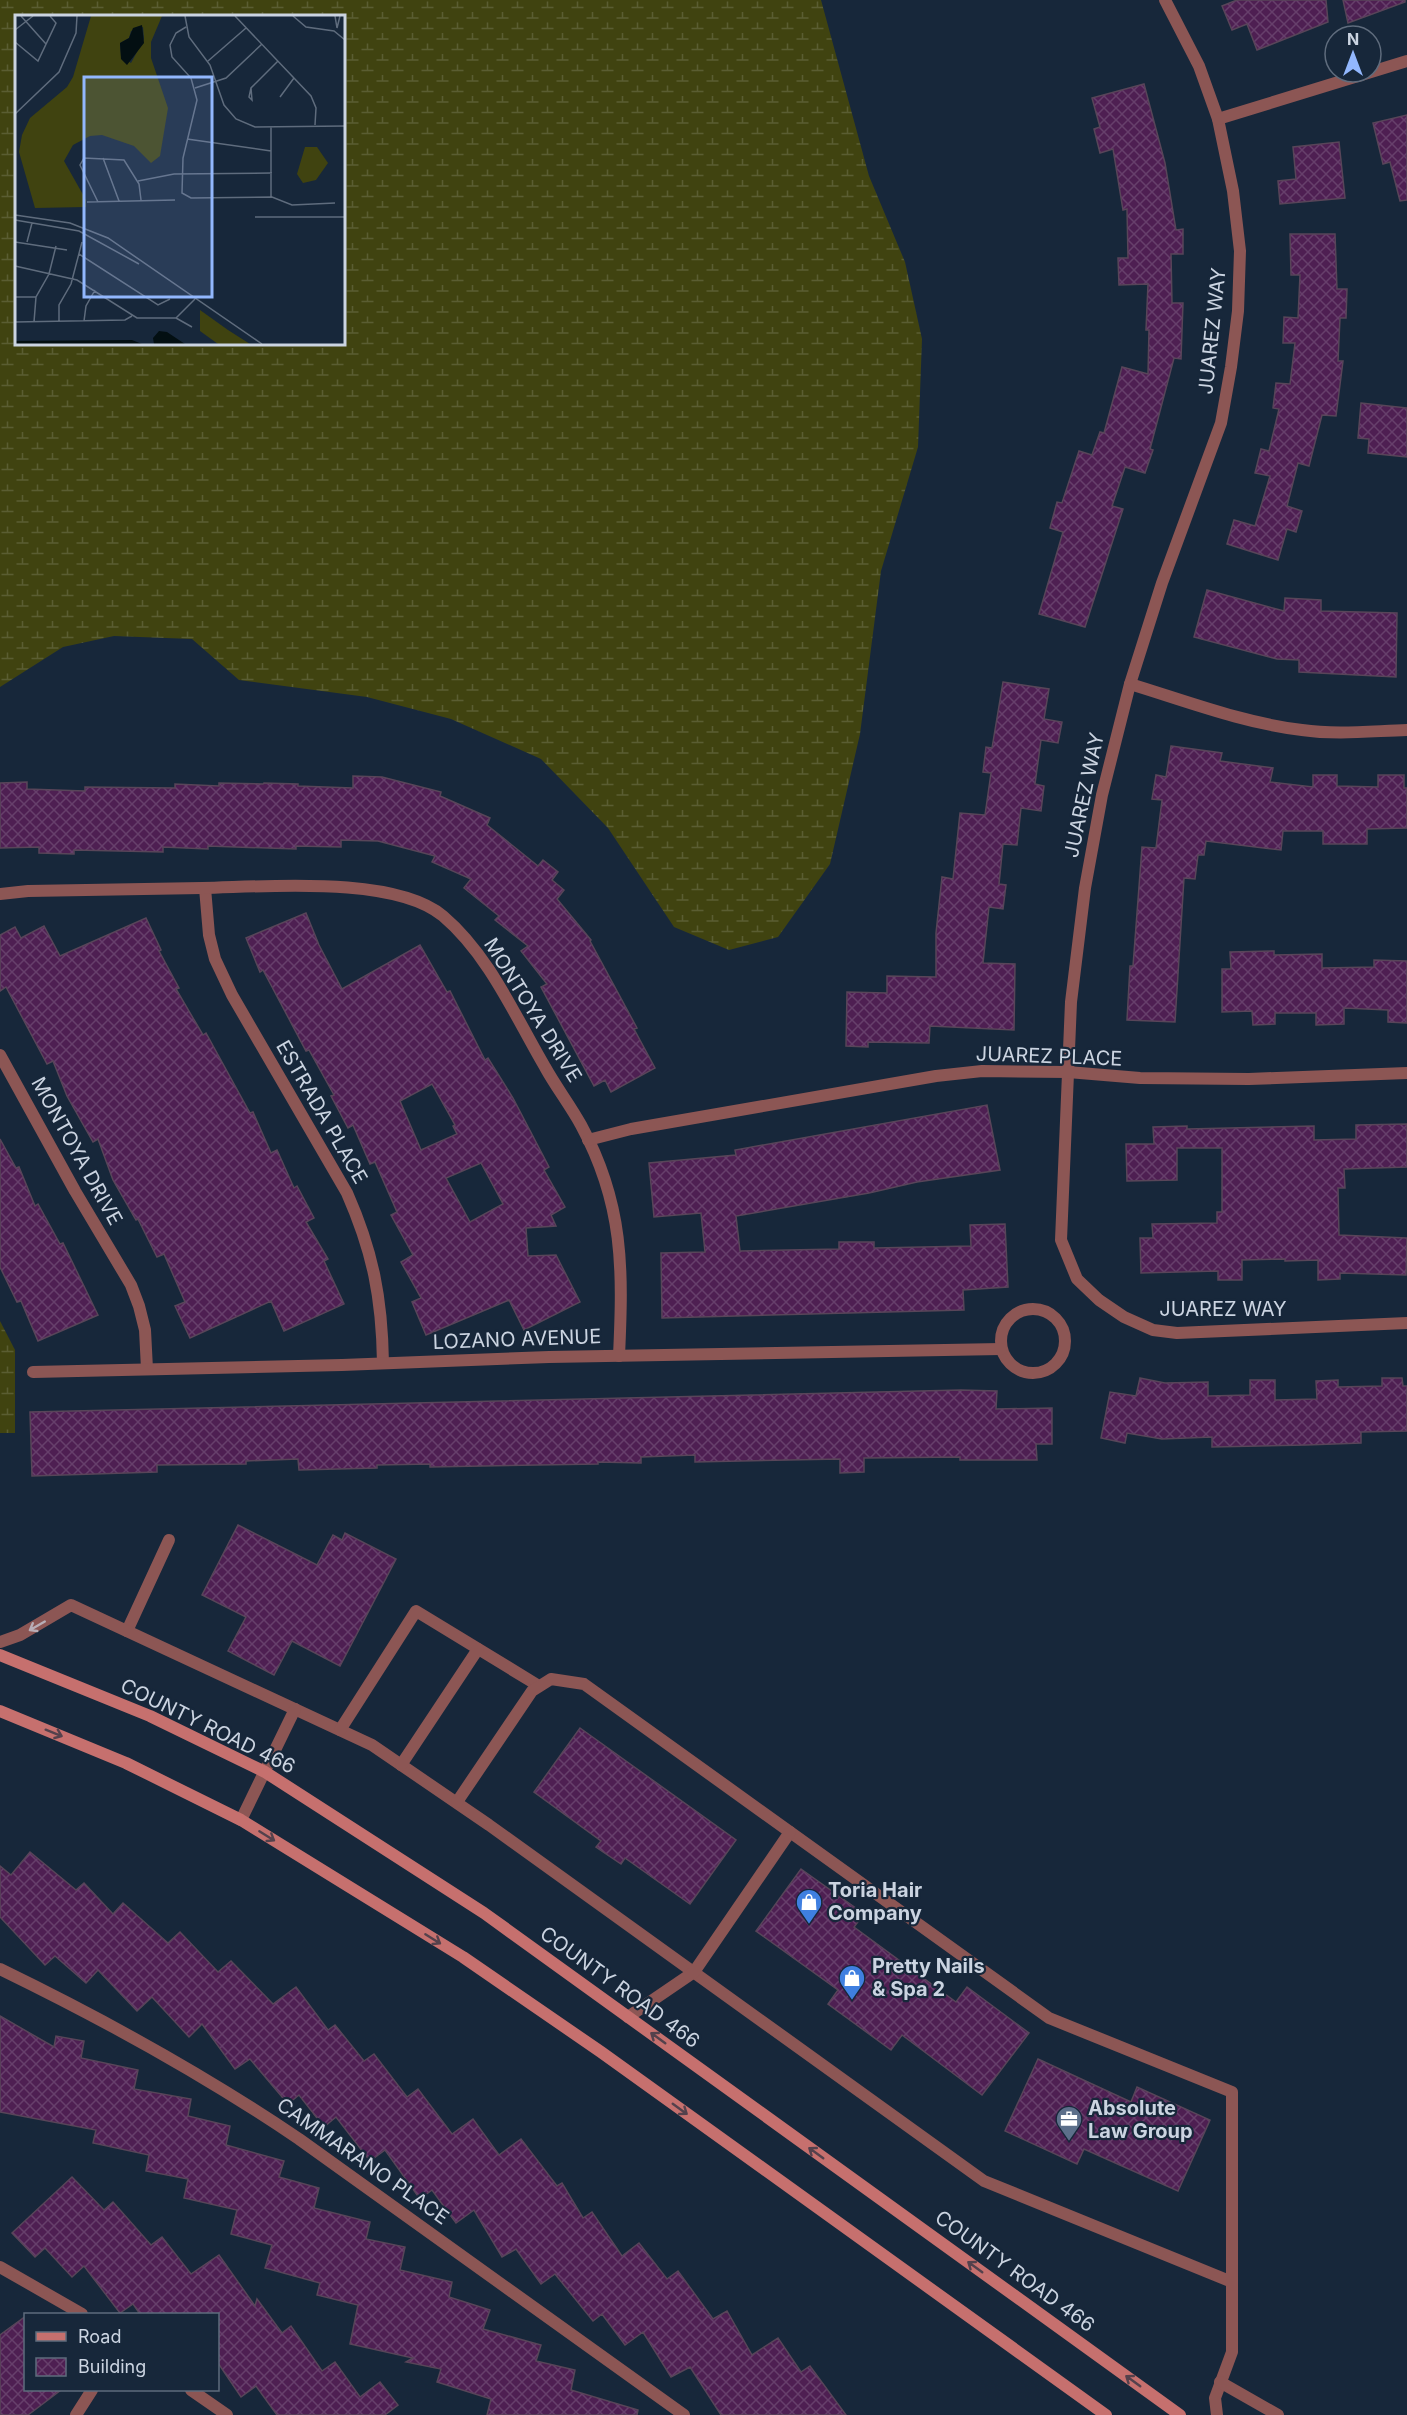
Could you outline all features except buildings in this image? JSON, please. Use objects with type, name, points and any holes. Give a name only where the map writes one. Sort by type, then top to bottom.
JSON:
[{"type":"main road","name":"COUNTY ROAD 466","points":[[0,1655],[150,1716],[265,1772],[484,1913],[1180,2415]]},
{"type":"main road","points":[[0,1711],[126,1763],[241,1820],[463,1957],[601,2052],[1106,2415]]},
{"type":"street","name":"JUAREZ WAY","points":[[1165,0],[1199,66],[1218,118],[1233,191],[1240,251],[1238,311],[1221,423],[1162,583],[1130,684],[1102,795],[1085,888],[1071,1002],[1061,1240],[1077,1279],[1099,1300],[1124,1317],[1153,1330],[1177,1332],[1407,1323]]},
{"type":"street","points":[[1218,118],[1407,61]]},
{"type":"street","points":[[1130,684],[1266,724],[1303,730],[1347,732],[1407,730]]},
{"type":"street","name":"MONTOYA DRIVE","points":[[0,894],[322,885],[390,893],[417,902],[442,915],[469,943],[489,971],[588,1140],[603,1171],[620,1240],[619,1356]]},
{"type":"street","name":"ESTRADA PLACE","points":[[205,888],[209,935],[215,959],[232,995],[347,1193],[361,1225],[378,1288],[383,1322],[383,1363]]},
{"type":"street","name":"MONTOYA DRIVE","points":[[0,1055],[75,1191],[131,1285],[145,1330],[147,1370]]},
{"type":"street","name":"JUAREZ PLACE","points":[[588,1140],[631,1129],[936,1076],[982,1071],[1068,1072],[1140,1078],[1216,1079],[1407,1073]]},
{"type":"street","points":[[1030,1308],[1041,1309],[1052,1314],[1060,1322],[1065,1332],[1064,1352],[1051,1368],[1041,1372],[1021,1371],[1011,1366],[1001,1349],[1000,1338],[1003,1327],[1019,1311],[1030,1308]]},
{"type":"street","name":"LOZANO AVENUE","points":[[33,1372],[619,1356],[1001,1349]]},
{"type":"street","points":[[127,1631],[169,1540]]},
{"type":"street","points":[[0,1642],[20,1635],[72,1605],[372,1744],[457,1802],[984,2181],[1232,2282]]},
{"type":"street","points":[[340,1730],[416,1611],[539,1686]]},
{"type":"street","points":[[401,1765],[478,1649]]},
{"type":"street","points":[[457,1802],[532,1691],[551,1679],[584,1684],[1049,2018],[1232,2092],[1232,2352],[1215,2398],[1217,2415]]},
{"type":"street","points":[[241,1820],[295,1709]]},
{"type":"street","points":[[628,2017],[694,1972],[790,1832]]},
{"type":"street","name":"CAMMARANO PLACE","points":[[0,1969],[75,2005],[159,2050],[251,2107],[353,2177],[684,2415]]},
{"type":"street","points":[[0,2267],[80,2313]]},
{"type":"street","points":[[1220,2382],[1278,2415]]},
{"type":"street","points":[[76,2415],[91,2391]]},
{"type":"street","points":[[193,2391],[227,2415]]},
{"type":"green space","points":[[0,0],[821,0],[869,176],[905,262],[922,339],[918,447],[881,571],[860,734],[830,864],[778,937],[729,950],[674,927],[608,828],[541,759],[451,719],[367,697],[239,680],[192,639],[114,636],[63,647],[0,687]]},
{"type":"green space","points":[[0,1321],[15,1350],[15,1433],[0,1433]]},
{"type":"place","name":"Toria Hair Company","points":[[809,1925]]},
{"type":"place","name":"Pretty Nails & Spa 2","points":[[852,2001]]},
{"type":"place","name":"Absolute Law Group","points":[[1069,2142]]}]
